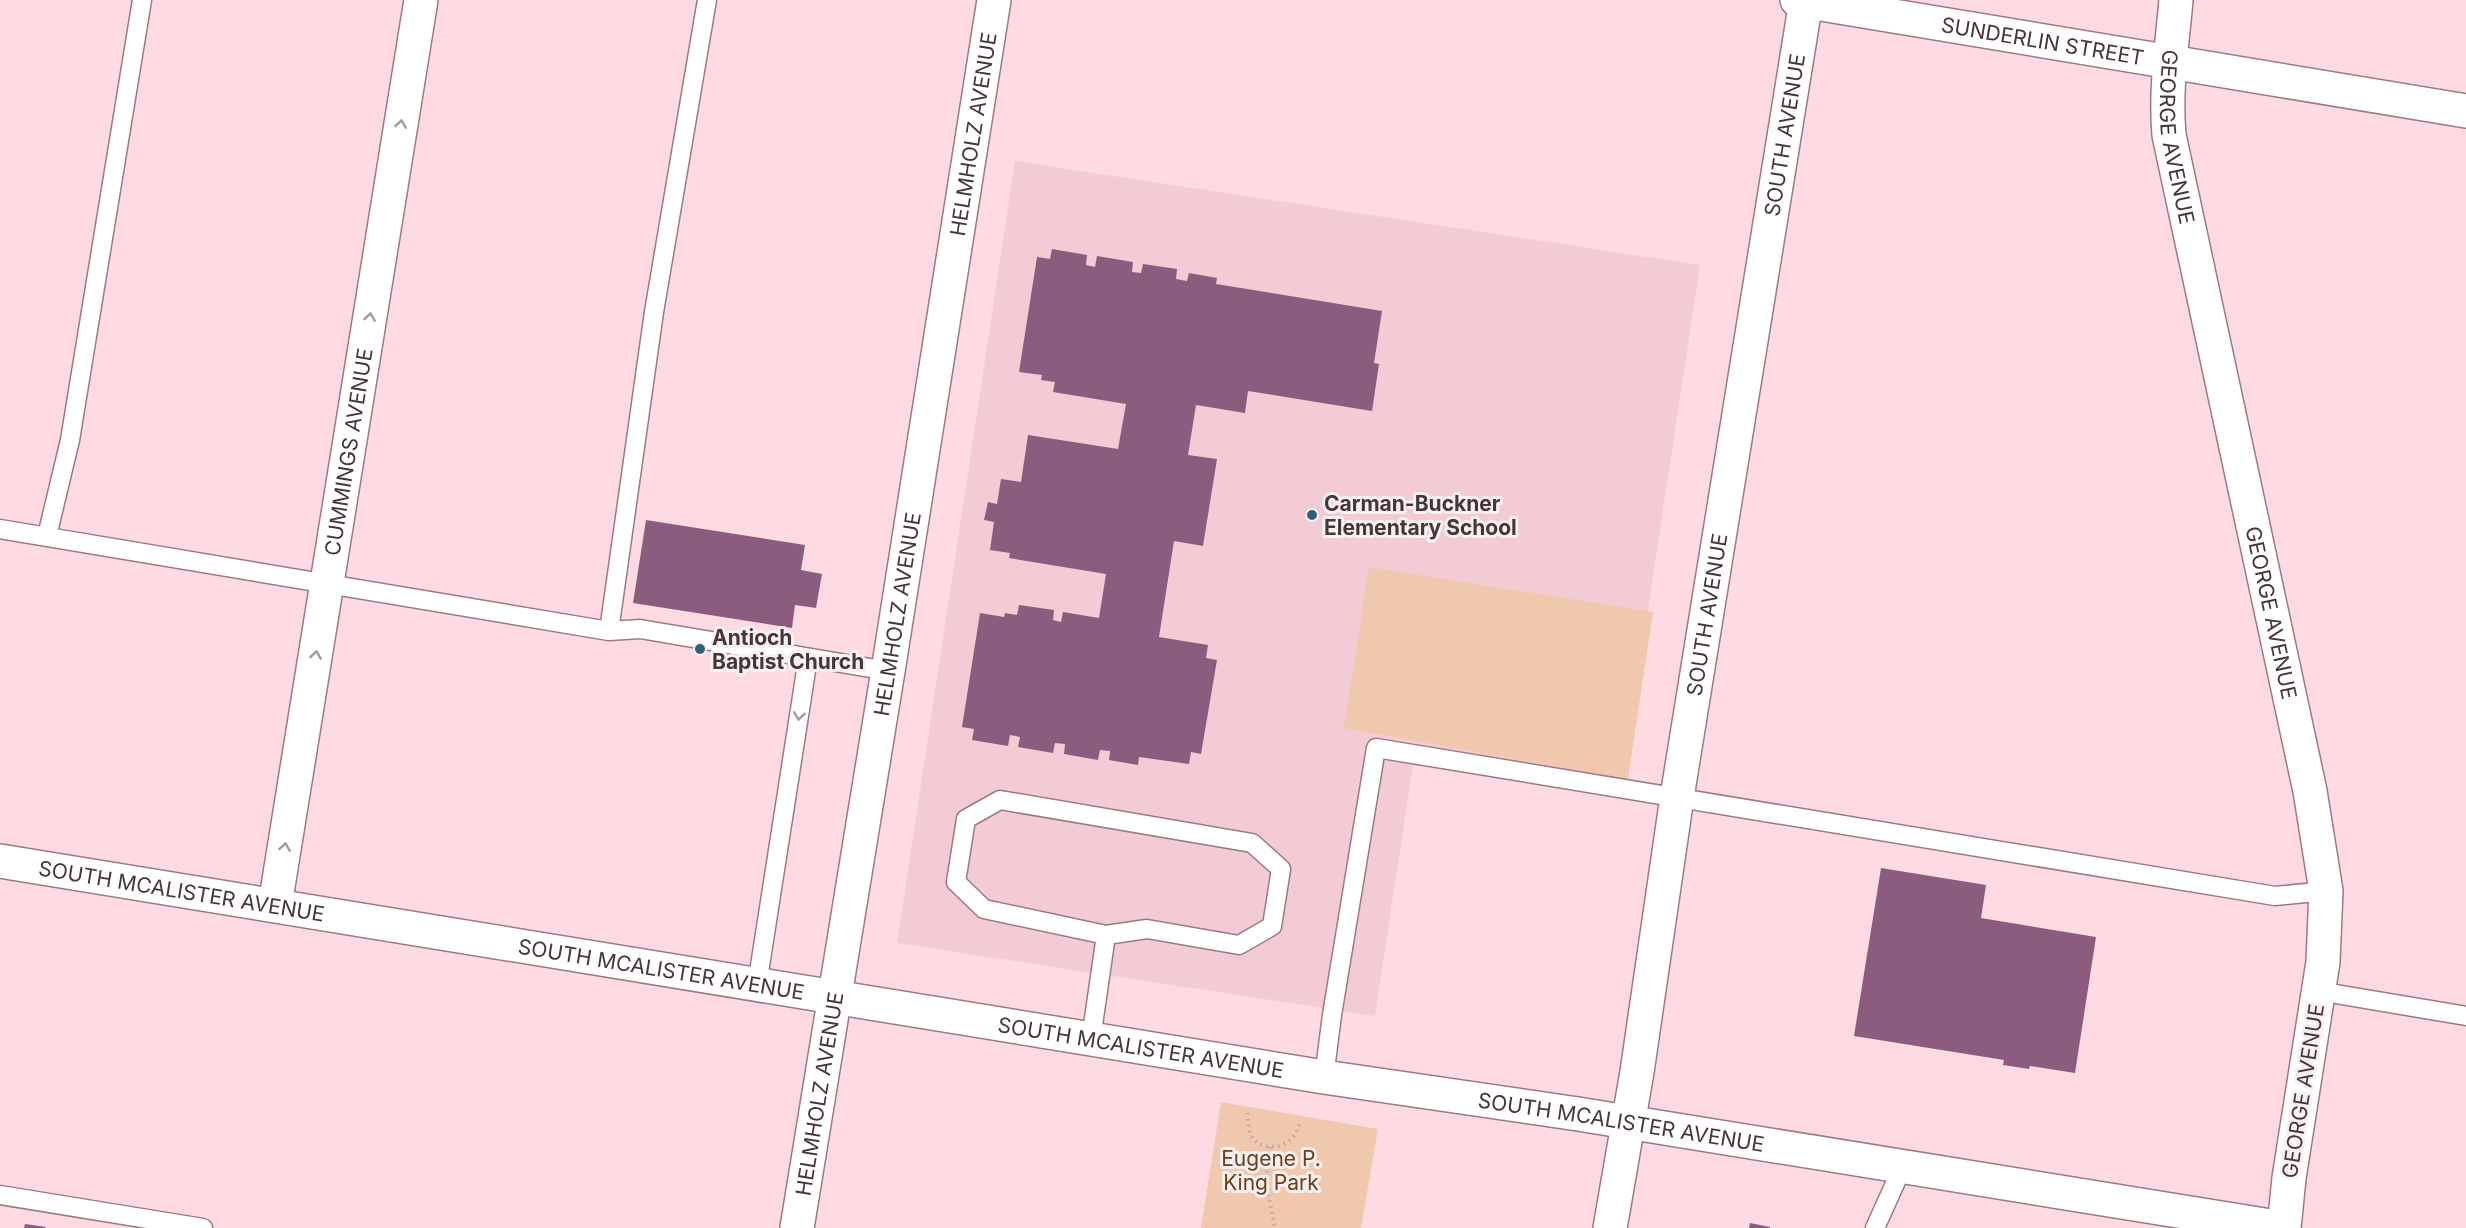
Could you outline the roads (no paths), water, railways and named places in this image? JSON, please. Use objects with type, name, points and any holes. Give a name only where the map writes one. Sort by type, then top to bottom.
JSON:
[{"type":"street","name":"CUMMINGS AVENUE","points":[[275,905],[421,0]]},
{"type":"street","name":"HELMHOLZ AVENUE","points":[[797,1228],[994,0]]},
{"type":"street","name":"GEORGE AVENUE","points":[[2176,0],[2169,62],[2167,112],[2169,135],[2310,791],[2326,891],[2323,962],[2283,1228]]},
{"type":"street","name":"SUNDERLIN STREET","points":[[1801,1],[2466,111]]},
{"type":"street","name":"SOUTH AVENUE","points":[[1611,1228],[1801,1]]},
{"type":"street","name":"SOUTH MCALISTER AVENUE","points":[[0,861],[1324,1077],[1628,1122],[2283,1228]]},
{"type":"lane","points":[[47,536],[70,440],[142,0]]},
{"type":"lane","points":[[609,631],[654,312],[707,0]]},
{"type":"lane","points":[[0,529],[609,631],[640,629],[888,671]]},
{"type":"lane","points":[[757,985],[808,658]]},
{"type":"lane","points":[[1324,1077],[1376,748],[2275,896],[2326,891]]},
{"type":"lane","points":[[1000,800],[1252,843],[1281,869],[1272,926],[1239,945],[1147,929],[1106,935],[984,909],[956,882],[966,819],[1000,800]]},
{"type":"lane","points":[[1091,1039],[1106,935]]},
{"type":"lane","points":[[2318,991],[2466,1016]]},
{"type":"lane","points":[[1875,1228],[1902,1168]]},
{"type":"lane","points":[[0,1195],[203,1228]]},
{"type":"place","name":"Carman-Buckner Elementary School","points":[[1312,515]]},
{"type":"place","name":"Antioch Baptist Church","points":[[700,649]]},
{"type":"park label","name":"Eugene P. King Park","points":[[1271,1170]]}]
